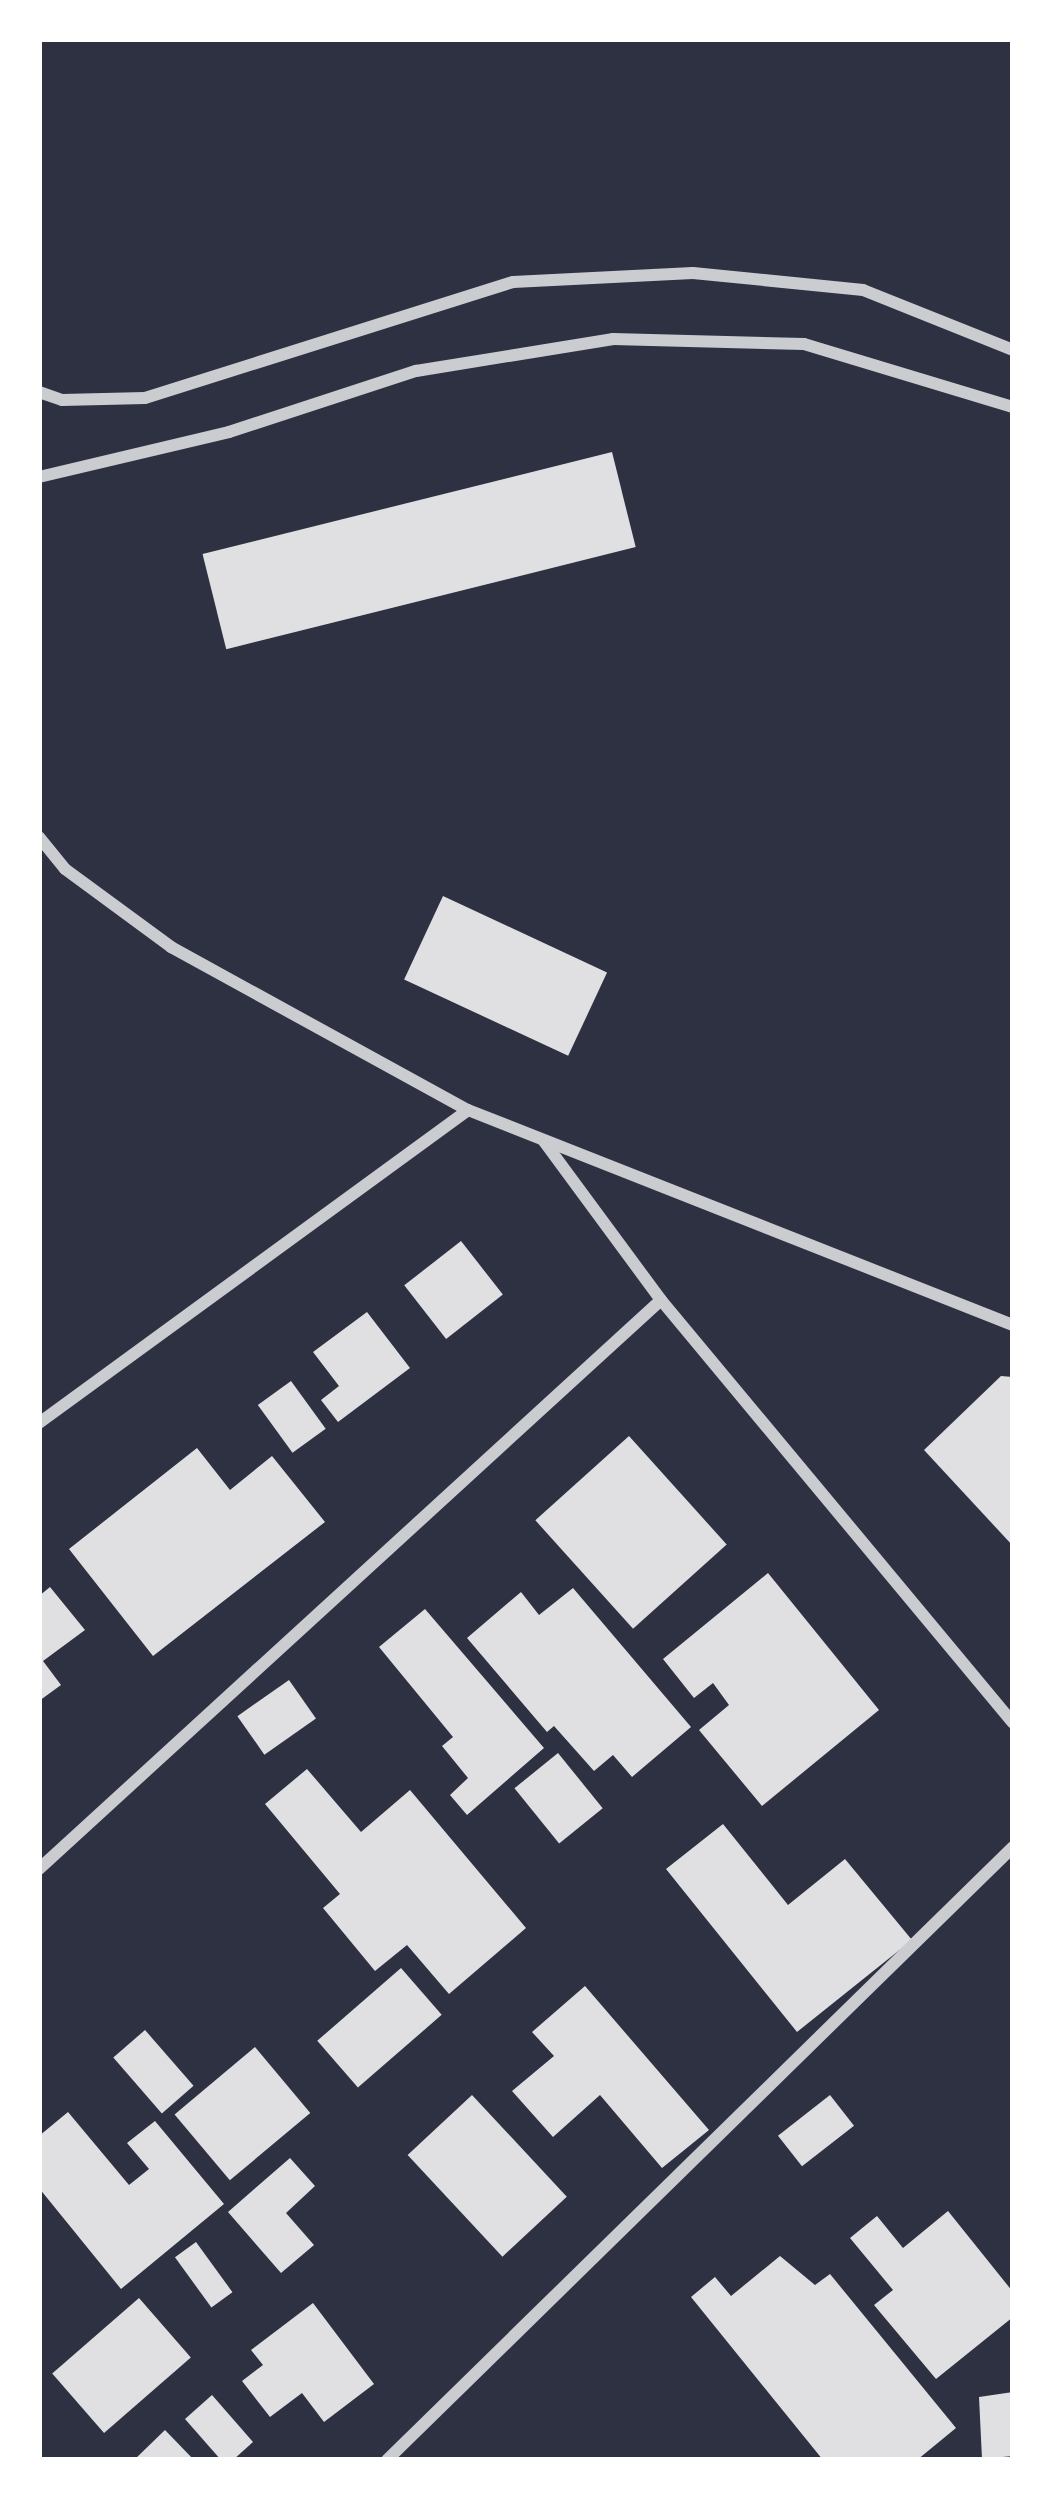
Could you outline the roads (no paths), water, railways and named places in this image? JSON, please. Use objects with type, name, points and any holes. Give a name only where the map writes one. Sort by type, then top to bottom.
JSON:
[{"type":"street","points":[[39,392],[62,400],[145,398],[512,283],[693,273],[863,290],[1013,350]]},
{"type":"street","points":[[39,478],[229,432],[416,371],[613,338],[804,344],[1013,407]]},
{"type":"street","points":[[39,837],[65,869],[171,947],[468,1109],[1013,1325]]},
{"type":"street","points":[[39,1423],[468,1109]]},
{"type":"street","points":[[540,1136],[661,1300],[1013,1723]]},
{"type":"street","points":[[39,1869],[661,1300]]},
{"type":"street","points":[[387,2460],[1013,1847]]}]
